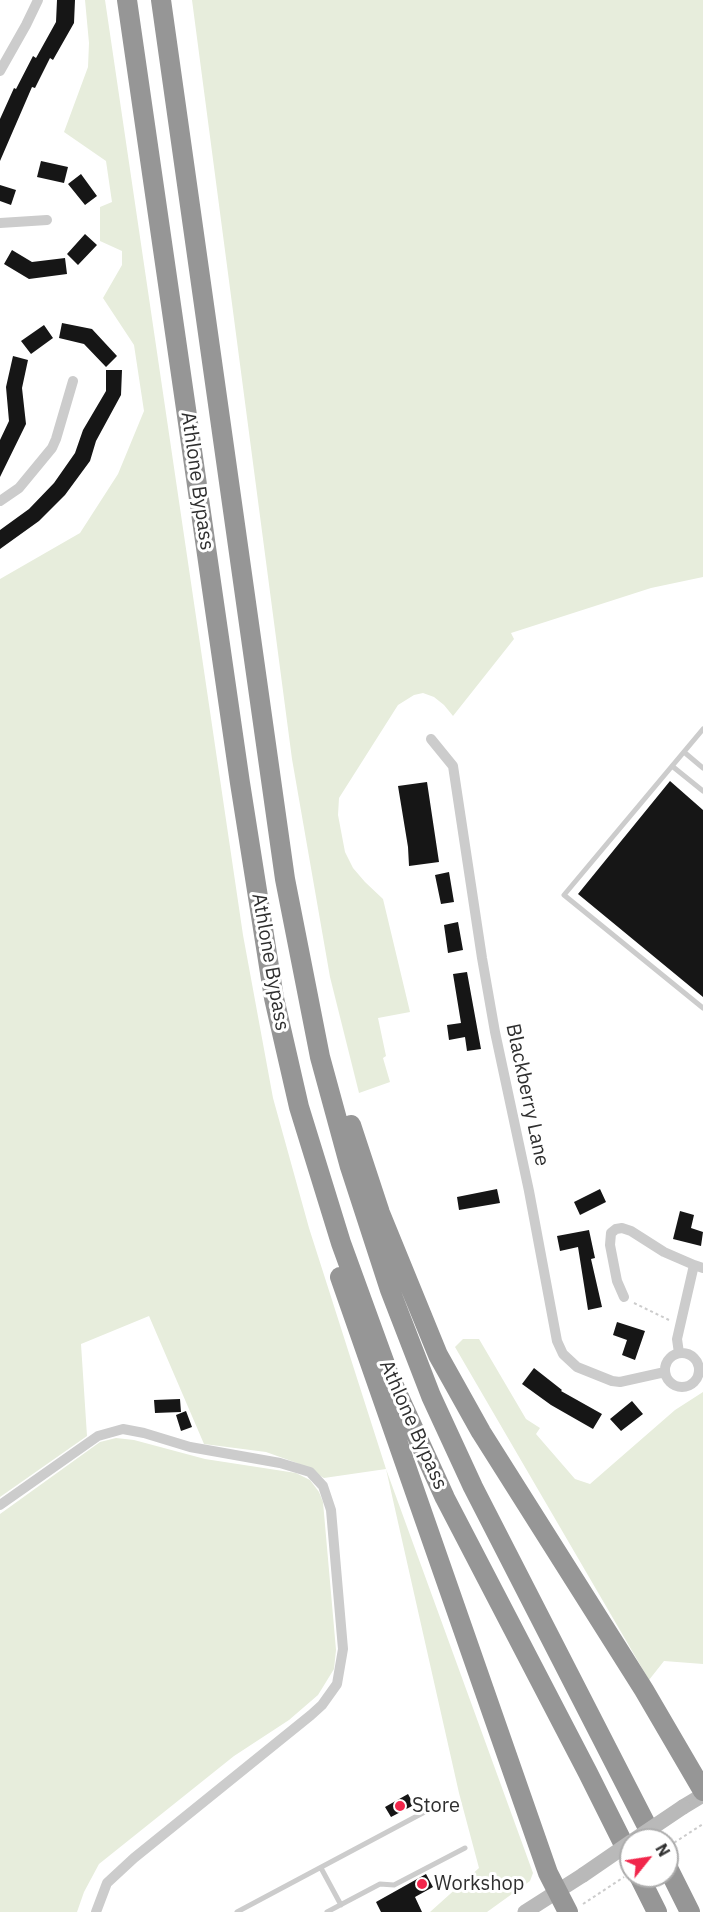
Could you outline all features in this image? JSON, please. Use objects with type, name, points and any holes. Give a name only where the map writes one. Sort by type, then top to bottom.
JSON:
[{"type":"highway","name":"Athlone Bypass","points":[[127,0],[242,794],[274,998],[299,1107],[341,1243],[389,1375],[445,1498],[619,1835]]},
{"type":"highway","name":"Athlone Bypass","points":[[161,0],[285,879],[320,1057],[350,1167],[390,1290],[431,1396],[473,1486],[648,1828]]},
{"type":"highway","points":[[285,879],[343,1102],[380,1213],[438,1355],[481,1432],[644,1690],[703,1793]]},
{"type":"highway","points":[[299,1107],[309,1173],[342,1284],[548,1873],[558,1890],[574,1909]]},
{"type":"highway","points":[[645,1888],[657,1912]]},
{"type":"highway","points":[[678,1888],[690,1912]]},
{"type":"main road","points":[[652,1828],[703,1793]]},
{"type":"main road","points":[[525,1912],[619,1851]]},
{"type":"street","points":[[0,71],[38,0]]},
{"type":"street","points":[[0,223],[47,220]]},
{"type":"street","points":[[0,501],[19,488],[52,448],[73,381]]},
{"type":"street","name":"Blackberry Lane","points":[[431,739],[453,766],[495,1032],[529,1191],[556,1341],[563,1354],[577,1367],[612,1381],[620,1382],[664,1372]]},
{"type":"street","points":[[624,1297],[617,1281],[610,1245],[611,1233],[616,1229],[631,1230],[664,1252],[698,1267],[677,1339],[679,1353]]},
{"type":"street","points":[[679,1353],[694,1358],[701,1368],[694,1383],[684,1388],[674,1386],[666,1378],[664,1372],[666,1362],[679,1353]]},
{"type":"street","points":[[0,1505],[98,1436],[123,1429],[190,1447],[280,1463],[310,1472],[323,1486],[329,1502],[343,1649],[337,1684],[322,1705],[311,1715],[107,1883],[96,1912]]},
{"type":"lane","points":[[703,729],[564,895],[703,1008]]},
{"type":"lane","points":[[684,752],[703,768]]},
{"type":"lane","points":[[672,766],[703,791]]},
{"type":"lane","points":[[237,1912],[434,1807]]},
{"type":"lane","points":[[327,1912],[380,1884],[394,1885],[465,1848]]},
{"type":"lane","points":[[321,1868],[341,1905]]},
{"type":"path","points":[[624,1297],[680,1326]]},
{"type":"path","points":[[679,1840],[703,1824]]},
{"type":"path","points":[[574,1909],[619,1880]]},
{"type":"green space","points":[[85,0],[105,0],[243,935],[273,1098],[309,1228],[386,1469],[324,1478],[297,1463],[266,1452],[204,1444],[149,1316],[81,1344],[87,1436],[0,1497],[0,579],[80,533],[118,474],[144,411],[134,345],[103,298],[122,265],[122,251],[100,241],[100,207],[112,202],[106,161],[64,132],[88,67],[89,43]]},
{"type":"green space","points":[[192,0],[703,0],[703,577],[651,588],[511,633],[514,639],[453,716],[434,697],[423,693],[414,695],[398,705],[339,798],[338,815],[345,852],[353,868],[383,899],[410,1012],[378,1018],[386,1056],[383,1058],[390,1082],[359,1093],[330,977],[292,759]]},
{"type":"green space","points":[[463,1339],[479,1339],[526,1419],[540,1428],[536,1434],[575,1479],[590,1484],[675,1410],[703,1392],[703,1664],[664,1661],[649,1680],[455,1347]]},
{"type":"green space","points":[[116,1438],[134,1440],[205,1459],[296,1473],[310,1480],[323,1502],[336,1650],[334,1669],[318,1695],[289,1720],[234,1756],[99,1864],[84,1892],[77,1912],[0,1912],[0,1514],[100,1442]]},
{"type":"green space","points":[[386,1469],[533,1873],[530,1881],[487,1912],[430,1912],[479,1868],[459,1793]]},
{"type":"building","points":[[57,0],[75,0],[74,23],[53,60],[50,58],[35,88],[32,87],[0,161],[0,119],[14,88],[16,89],[33,56],[36,58],[56,22]]},
{"type":"building","points":[[41,161],[68,167],[64,183],[37,177]]},
{"type":"building","points":[[81,174],[97,196],[85,205],[68,184]]},
{"type":"building","points":[[0,185],[16,190],[11,205],[0,201]]},
{"type":"building","points":[[85,234],[97,245],[78,265],[67,254]]},
{"type":"building","points":[[12,250],[32,262],[65,258],[67,274],[29,279],[4,264]]},
{"type":"building","points":[[62,323],[92,329],[117,356],[106,367],[84,344],[59,338]]},
{"type":"building","points":[[44,325],[53,338],[31,354],[21,341]]},
{"type":"building","points":[[13,356],[28,360],[22,388],[26,424],[0,477],[0,440],[9,421],[6,387]]},
{"type":"building","points":[[106,370],[122,370],[121,395],[96,441],[90,461],[65,495],[39,521],[0,549],[0,530],[29,509],[54,483],[75,453],[83,430],[106,391]]},
{"type":"building","points":[[670,781],[703,810],[703,997],[578,894]]},
{"type":"building","points":[[427,782],[439,862],[409,866],[398,786]]},
{"type":"building","points":[[449,872],[454,902],[441,904],[435,875]]},
{"type":"building","points":[[458,922],[463,950],[448,953],[444,925]]},
{"type":"building","points":[[467,972],[481,1049],[467,1051],[465,1037],[449,1040],[447,1025],[461,1023],[453,974]]},
{"type":"building","points":[[497,1189],[500,1203],[459,1210],[457,1197]]},
{"type":"building","points":[[600,1189],[606,1202],[580,1215],[574,1202]]},
{"type":"building","points":[[680,1211],[694,1215],[691,1228],[703,1232],[701,1246],[673,1239]]},
{"type":"building","points":[[589,1230],[595,1258],[591,1259],[602,1307],[588,1310],[578,1247],[560,1251],[557,1236]]},
{"type":"building","points":[[617,1322],[645,1331],[635,1360],[622,1355],[627,1340],[613,1335]]},
{"type":"building","points":[[534,1368],[561,1391],[602,1414],[593,1429],[551,1405],[522,1384]]},
{"type":"building","points":[[180,1399],[181,1412],[155,1413],[154,1400]]},
{"type":"building","points":[[632,1401],[643,1414],[621,1431],[610,1419]]},
{"type":"building","points":[[186,1411],[192,1427],[181,1431],[176,1415]]},
{"type":"building","name":"Store","points":[[408,1794],[414,1805],[391,1817],[385,1807]]},
{"type":"building","points":[[426,1874],[433,1887],[415,1897],[422,1912],[381,1912],[376,1902]]},
{"type":"place","name":"Store","points":[[400,1806]]},
{"type":"place","name":"Workshop","points":[[422,1884]]}]
